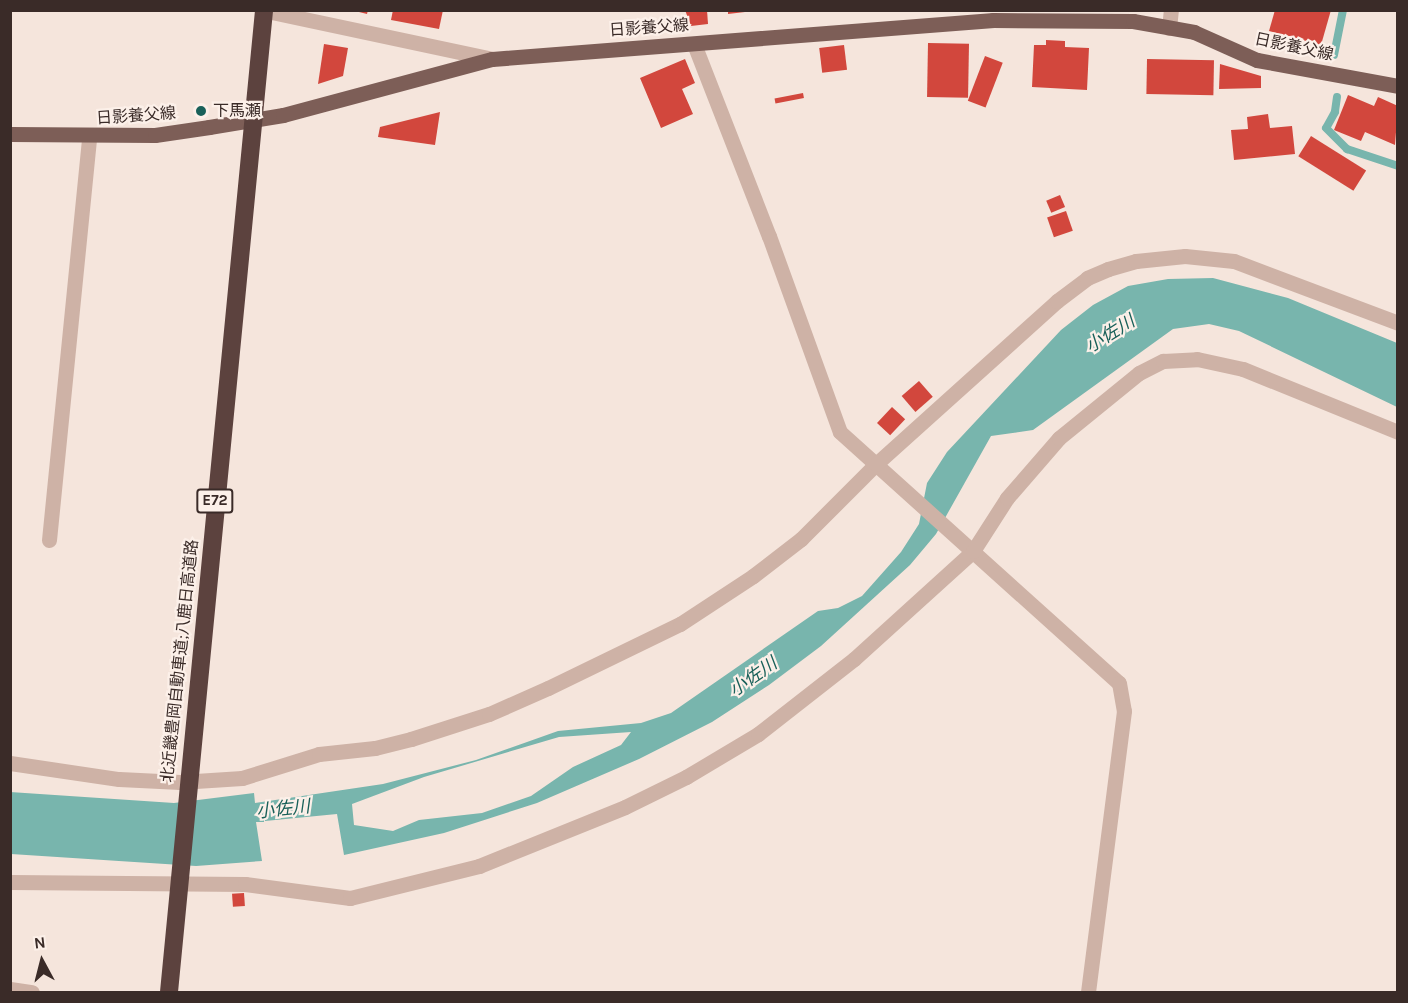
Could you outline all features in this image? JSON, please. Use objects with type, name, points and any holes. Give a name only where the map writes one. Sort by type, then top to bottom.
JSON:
[{"type":"highway","name":"北近畿豊岡自動車道;八鹿日高道路","points":[[169,993],[263,10]]},
{"type":"main road","name":"日影養父線","points":[[10,134],[89,137],[155,135],[283,115],[492,59],[993,20],[1123,21],[1194,32],[1257,60],[1398,86]]},
{"type":"street","points":[[263,10],[492,59]]},
{"type":"street","points":[[1169,28],[1172,10]]},
{"type":"street","points":[[694,44],[770,236],[840,432],[1109,670],[1124,697],[1088,993]]},
{"type":"street","points":[[49,540],[89,137]]},
{"type":"street","points":[[10,762],[119,779],[180,782],[242,778],[319,754],[393,744],[489,714],[623,653],[716,602],[801,539],[881,469],[1057,301],[1087,278],[1117,266],[1185,256],[1234,261],[1398,323]]},
{"type":"street","points":[[10,882],[202,886],[245,884],[350,898],[479,866],[595,820],[726,754],[854,659],[970,549],[1007,498],[1059,438],[1139,373],[1163,362],[1197,359],[1243,369],[1398,432]]},
{"type":"street","points":[[10,989],[32,993]]},
{"type":"water","name":"小佐川","points":[[1213,278],[1288,298],[1397,343],[1397,407],[1239,331],[1209,324],[1173,329],[1033,430],[991,436],[936,534],[910,565],[821,646],[769,685],[712,722],[639,759],[537,803],[444,833],[344,855],[337,814],[265,821],[264,814],[264,822],[256,822],[262,861],[196,866],[11,854],[10,792],[174,803],[254,793],[255,803],[383,784],[476,760],[558,731],[641,723],[671,713],[818,611],[838,608],[862,596],[901,552],[919,524],[927,483],[947,452],[1061,330],[1093,305],[1128,286],[1168,279]],"holes":[[[631,732],[621,745],[573,767],[531,796],[482,813],[419,820],[393,831],[354,825],[352,804],[424,777],[559,737]]]},
{"type":"building","points":[[351,10],[368,10],[367,14]]},
{"type":"building","points":[[393,10],[443,10],[439,29],[391,20]]},
{"type":"building","points":[[685,10],[707,10],[708,24],[691,26]]},
{"type":"building","points":[[728,10],[744,10],[745,12],[728,14]]},
{"type":"building","points":[[1275,10],[1331,10],[1321,45],[1269,31]]},
{"type":"building","points":[[1046,40],[1065,41],[1065,47],[1089,48],[1087,90],[1032,87],[1034,45],[1046,45]]},
{"type":"building","points":[[928,43],[969,44],[968,98],[927,97]]},
{"type":"building","points":[[324,44],[348,48],[343,76],[318,84]]},
{"type":"building","points":[[844,45],[847,70],[822,73],[819,48]]},
{"type":"building","points":[[985,56],[1003,63],[986,108],[968,101]]},
{"type":"building","points":[[685,59],[695,83],[682,89],[693,114],[661,128],[640,78]]},
{"type":"building","points":[[1147,59],[1214,60],[1213,95],[1146,94]]},
{"type":"building","points":[[1220,64],[1261,76],[1261,88],[1219,89]]},
{"type":"building","points":[[803,93],[804,98],[775,103],[775,99]]},
{"type":"building","points":[[1348,95],[1374,106],[1378,97],[1398,106],[1395,145],[1365,132],[1361,141],[1334,130]]},
{"type":"building","points":[[440,112],[435,145],[378,137],[380,127]]},
{"type":"building","points":[[1268,114],[1270,128],[1292,126],[1295,154],[1234,160],[1231,130],[1248,129],[1247,117]]},
{"type":"building","points":[[1311,136],[1366,170],[1353,191],[1298,156]]},
{"type":"building","points":[[1060,195],[1065,207],[1051,213],[1046,201]]},
{"type":"building","points":[[1066,211],[1073,231],[1054,237],[1047,218]]},
{"type":"building","points":[[919,381],[933,397],[915,412],[902,396]]},
{"type":"building","points":[[892,407],[905,419],[890,435],[877,423]]},
{"type":"building","points":[[244,893],[245,906],[233,907],[232,894]]},
{"type":"waterway","points":[[1334,55],[1343,10]]},
{"type":"waterway","points":[[1337,97],[1335,112],[1326,128],[1347,149],[1398,166]]},
{"type":"place","name":"下馬瀬","points":[[201,111]]}]
